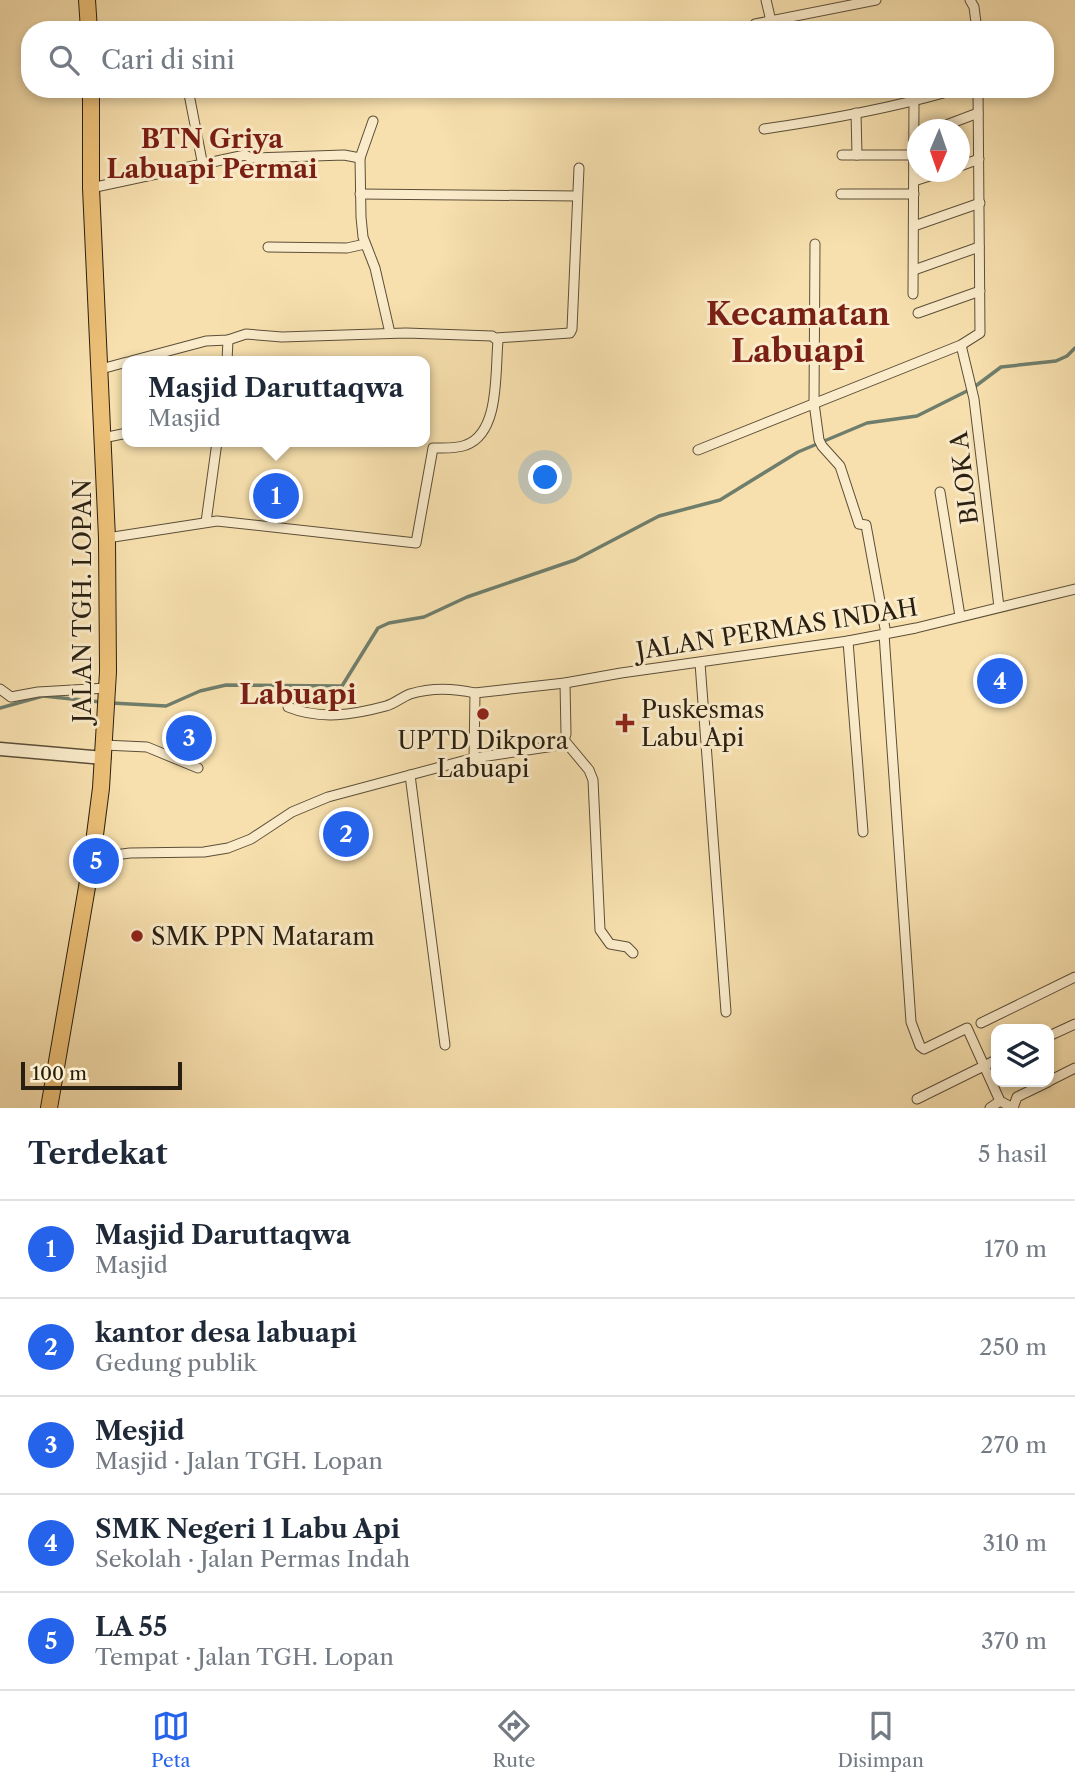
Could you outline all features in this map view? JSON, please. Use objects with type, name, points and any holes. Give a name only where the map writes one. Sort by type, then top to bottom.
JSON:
[{"type":"highway","points":[[87,0],[88,21]]},
{"type":"highway","name":"JALAN TGH. LOPAN","points":[[50,1108],[92,858],[104,751],[107,538],[91,188],[91,98]]},
{"type":"street","points":[[766,0],[771,21],[876,0]]},
{"type":"street","points":[[970,0],[974,6],[976,21]]},
{"type":"street","points":[[190,98],[203,166]]},
{"type":"street","points":[[764,129],[925,98]]},
{"type":"street","points":[[698,450],[961,345],[980,333],[978,98]]},
{"type":"street","points":[[914,101],[915,119]]},
{"type":"street","points":[[856,113],[857,155]]},
{"type":"street","points":[[962,119],[978,113]]},
{"type":"street","points":[[373,121],[360,158],[360,194],[365,244],[375,268],[390,333]]},
{"type":"street","points":[[91,188],[246,155],[251,159],[344,155],[360,158]]},
{"type":"street","points":[[842,155],[907,155]]},
{"type":"street","points":[[970,162],[979,159]]},
{"type":"street","points":[[151,356],[206,341],[220,338],[228,340],[246,334],[282,337],[390,333],[461,334],[496,338],[570,333],[579,169]]},
{"type":"street","points":[[913,294],[914,182]]},
{"type":"street","points":[[360,194],[577,196]]},
{"type":"street","points":[[841,194],[914,194]]},
{"type":"street","points":[[914,226],[980,203]]},
{"type":"street","points":[[268,247],[347,248],[365,244]]},
{"type":"street","points":[[816,244],[814,403],[820,443],[840,466],[859,524],[866,525],[885,634],[911,1022],[921,1048],[926,1049],[967,1028],[1000,1101],[1013,1108],[1017,1097],[1038,1087]]},
{"type":"street","points":[[914,270],[979,247]]},
{"type":"street","points":[[918,313],[980,291]]},
{"type":"street","points":[[107,538],[217,521],[416,543],[433,448],[456,448],[473,442],[482,434],[491,418],[496,338]]},
{"type":"street","points":[[227,356],[228,340]]},
{"type":"street","name":"BLOK A","points":[[961,345],[974,399],[999,607]]},
{"type":"street","points":[[101,369],[122,364]]},
{"type":"street","points":[[103,438],[122,434]]},
{"type":"street","points":[[206,523],[216,447]]},
{"type":"street","points":[[940,492],[960,616]]},
{"type":"street","name":"JALAN PERMAS INDAH","points":[[288,707],[316,714],[340,716],[388,706],[408,695],[425,690],[457,689],[475,693],[565,683],[848,642],[1075,589]]},
{"type":"street","points":[[848,642],[863,832]]},
{"type":"street","points":[[700,663],[726,1012]]},
{"type":"street","points":[[565,683],[564,740],[589,770],[593,780],[600,930],[610,944],[627,947],[633,953]]},
{"type":"street","points":[[0,689],[11,697],[38,692],[106,695]]},
{"type":"street","points":[[474,758],[475,693]]},
{"type":"street","points":[[92,858],[130,853],[204,852],[228,848],[251,839],[292,812],[316,801],[474,758],[538,750],[564,740]]},
{"type":"street","points":[[0,749],[104,751],[147,747],[198,768]]},
{"type":"street","points":[[410,775],[445,1045]]},
{"type":"street","points":[[981,1023],[1075,977]]},
{"type":"street","points":[[1054,1034],[1075,1024]]},
{"type":"street","points":[[917,1099],[991,1062]]},
{"type":"street","points":[[1054,1079],[1075,1068]]},
{"type":"street","points":[[990,1108],[1000,1101]]},
{"type":"waterway","points":[[112,703],[166,706],[200,691],[226,685],[342,686],[378,628],[389,623],[424,617],[467,597],[575,560],[659,516],[720,500],[798,452],[867,423],[917,416],[973,388],[1001,367],[1056,361],[1075,348]]},
{"type":"waterway","points":[[0,708],[43,696],[101,702]]},
{"type":"place","name":"Masjid Daruttaqwa","points":[[276,496]]},
{"type":"place","name":"SMK Negeri 1 Labu Api","points":[[1000,681]]},
{"type":"place","name":"UPTD Dikpora Labuapi","points":[[483,714]]},
{"type":"place","name":"Puskesmas Labu Api","points":[[625,723]]},
{"type":"place","name":"Mesjid","points":[[189,738]]},
{"type":"place","name":"kantor desa labuapi","points":[[346,834]]},
{"type":"place","name":"LA 55","points":[[96,861]]},
{"type":"place","name":"SMK PPN Mataram","points":[[137,936]]},
{"type":"district","name":"BTN Griya Labuapi Permai","points":[[212,154]]},
{"type":"district","name":"Kecamatan Labuapi","points":[[798,332]]},
{"type":"district","name":"Labuapi","points":[[298,694]]}]
